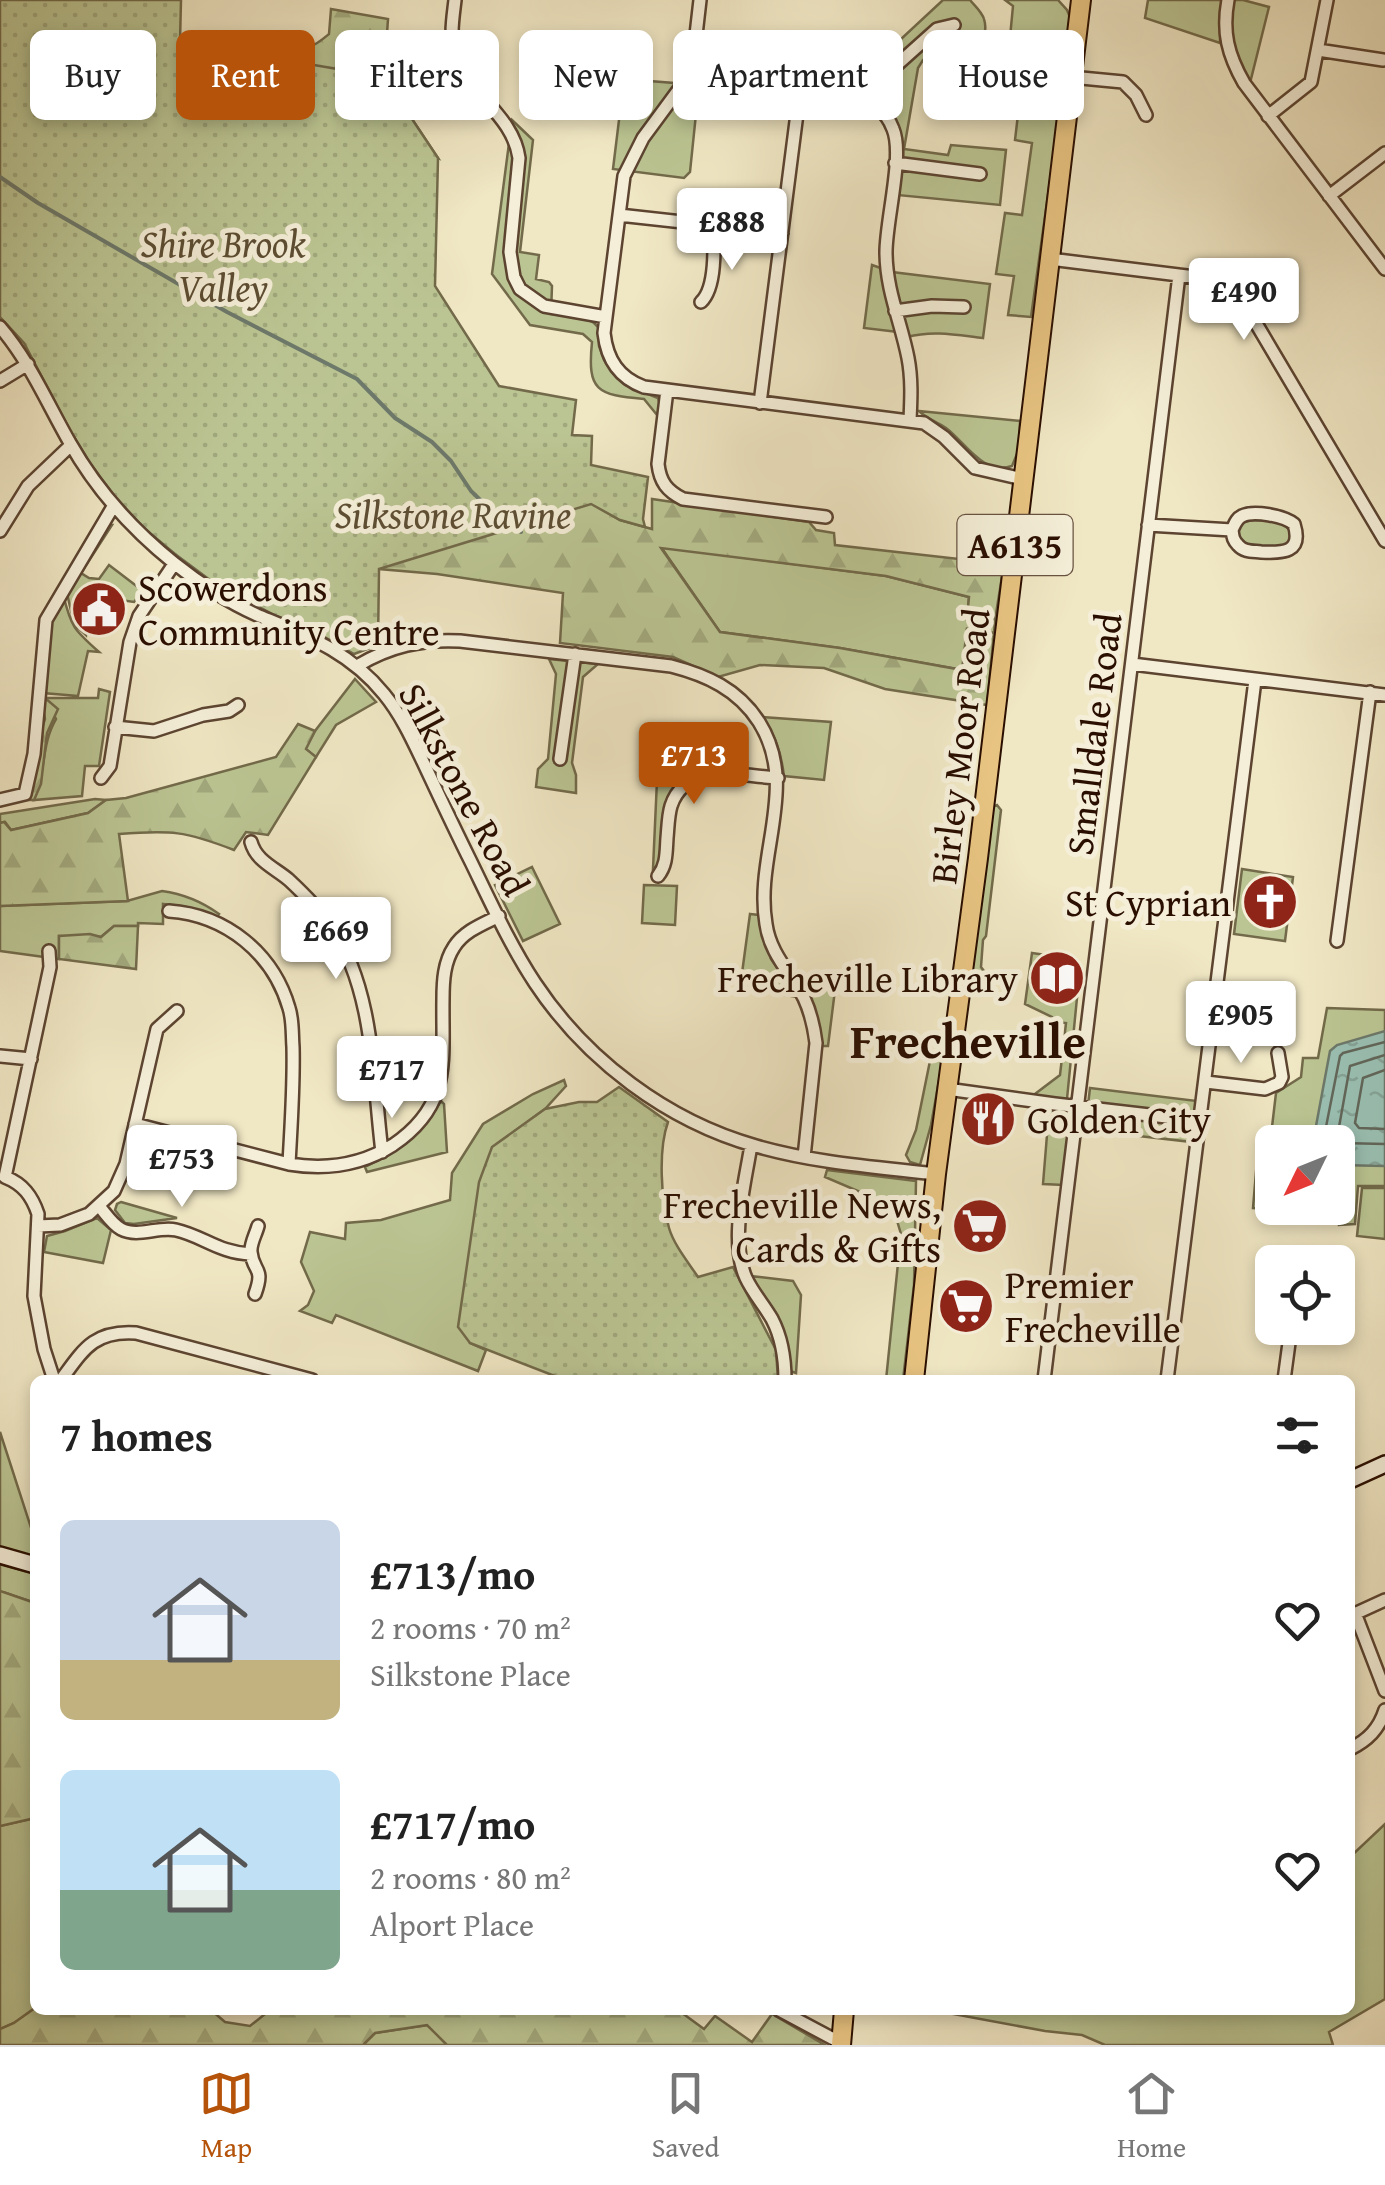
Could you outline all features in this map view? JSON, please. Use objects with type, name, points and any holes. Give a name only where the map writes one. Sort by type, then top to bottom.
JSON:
[{"type":"main road","name":"Birley Moor Road","points":[[1076,30],[1080,0]]},
{"type":"main road","name":"Birley Moor Road","points":[[915,1375],[1066,120]]},
{"type":"main road","points":[[841,2044],[844,2015]]},
{"type":"street","points":[[455,0],[452,26],[456,58],[517,145],[510,252],[514,277],[520,288],[544,306],[606,317]]},
{"type":"street","points":[[697,30],[700,0]]},
{"type":"street","points":[[1228,0],[1225,34],[1244,84],[1385,268]]},
{"type":"street","points":[[1268,116],[1310,82],[1327,0]]},
{"type":"street","points":[[903,59],[937,29],[954,25]]},
{"type":"street","points":[[1318,50],[1382,60]]},
{"type":"street","points":[[1084,78],[1122,82],[1131,88],[1146,115]]},
{"type":"street","points":[[673,97],[643,138],[624,176],[604,333],[606,348],[619,372],[644,388],[910,420],[934,429],[975,468],[1023,480]]},
{"type":"street","points":[[760,402],[796,120]]},
{"type":"street","points":[[888,120],[897,141],[886,255],[890,292],[908,356],[910,420]]},
{"type":"street","points":[[1329,196],[1385,153]]},
{"type":"street","points":[[896,163],[980,174]]},
{"type":"street","points":[[619,215],[782,233]]},
{"type":"street","points":[[702,302],[710,291],[712,227]]},
{"type":"street","points":[[1050,259],[1211,279],[1224,284],[1240,298],[1379,518],[1385,541]]},
{"type":"street","name":"Smalldale Road","points":[[1045,1375],[1179,275]]},
{"type":"street","points":[[895,311],[964,307]]},
{"type":"street","name":"Silkstone Road","points":[[0,326],[28,364],[71,446],[114,505],[174,564],[236,604],[314,638],[357,666],[382,691],[403,721],[520,959],[583,1042],[610,1068],[664,1106],[751,1145],[804,1157],[936,1174]]},
{"type":"street","points":[[0,381],[28,364]]},
{"type":"street","points":[[667,390],[658,464],[659,476],[672,494],[683,499],[826,517]]},
{"type":"street","points":[[0,531],[28,486],[71,446]]},
{"type":"street","points":[[0,800],[25,794],[34,754],[46,620],[114,505]]},
{"type":"street","points":[[1246,514],[1283,516],[1294,524],[1297,538],[1288,551],[1247,551],[1236,544],[1232,530],[1246,514]]},
{"type":"street","points":[[1148,525],[1232,530]]},
{"type":"street","points":[[101,778],[110,766],[124,668],[139,616],[174,564]]},
{"type":"street","points":[[357,666],[392,648],[434,640],[670,666],[716,682],[732,692],[756,717],[772,748],[778,778],[765,914],[770,941],[802,995],[816,1042],[804,1157]]},
{"type":"street","points":[[560,759],[575,654]]},
{"type":"street","points":[[1132,664],[1385,695]]},
{"type":"street","points":[[1168,1375],[1255,680]]},
{"type":"street","points":[[1337,941],[1370,692]]},
{"type":"street","points":[[115,727],[154,731],[229,711],[238,705]]},
{"type":"street","points":[[658,876],[665,866],[672,803],[688,783],[710,774],[778,778]]},
{"type":"street","points":[[252,842],[256,854],[313,904],[344,948],[363,1001],[382,1152]]},
{"type":"street","points":[[169,911],[204,917],[237,934],[261,955],[283,992],[292,1020],[289,1164]]},
{"type":"street","points":[[135,1124],[289,1164],[325,1168],[382,1152],[416,1127],[438,1091],[449,956],[464,935],[499,916]]},
{"type":"street","points":[[49,951],[51,964],[2,1177],[15,1181],[29,1195],[38,1214],[34,1296],[44,1350],[55,1375]]},
{"type":"street","points":[[38,1226],[74,1221],[100,1206],[114,1191],[122,1178],[158,1029],[178,1012]]},
{"type":"street","points":[[1206,1082],[1272,1087],[1282,1077],[1278,1054]]},
{"type":"street","points":[[0,1056],[31,1058]]},
{"type":"street","points":[[947,1089],[1200,1120]]},
{"type":"street","points":[[751,1145],[739,1248],[746,1278],[779,1336],[785,1375]]},
{"type":"street","points":[[100,1206],[117,1226],[132,1233],[176,1230],[216,1248],[251,1254]]},
{"type":"street","points":[[255,1294],[260,1273],[250,1248],[258,1226]]},
{"type":"street","points":[[61,1375],[91,1342],[124,1332],[293,1375]]},
{"type":"street","points":[[1285,1375],[1289,1345]]},
{"type":"street","points":[[1355,1478],[1385,1464]]},
{"type":"street","points":[[0,1555],[30,1564]]},
{"type":"street","points":[[1355,1613],[1385,1600]]},
{"type":"street","points":[[1355,1621],[1385,1691]]},
{"type":"street","points":[[1355,1746],[1373,1734],[1385,1710]]},
{"type":"street","points":[[788,2015],[841,2044]]},
{"type":"green space","name":"Shire Brook Valley","points":[[0,0],[181,0],[180,30],[176,30],[176,120],[315,120],[315,65],[335,69],[335,120],[413,120],[438,158],[435,286],[499,386],[576,400],[572,435],[592,436],[591,465],[648,477],[645,527],[620,520],[591,504],[379,569],[378,645],[354,654],[214,583],[145,529],[90,463],[24,343],[0,317]]},
{"type":"green space","points":[[943,0],[970,0],[980,11],[985,30],[923,30],[923,60],[918,68],[904,149],[948,155],[951,145],[1006,150],[1000,205],[897,195],[903,153],[894,120],[903,120],[903,37]]},
{"type":"green space","points":[[1005,0],[1058,0],[1067,10],[1071,30],[1011,30],[1013,6]]},
{"type":"green space","points":[[1148,0],[1223,0],[1220,43],[1145,18]]},
{"type":"green space","points":[[1233,0],[1269,7],[1250,83],[1233,43]]},
{"type":"green space","points":[[331,9],[388,19],[387,30],[335,30],[335,115],[315,106],[315,44],[329,34]]},
{"type":"green space","points":[[653,81],[673,83],[673,120],[695,120],[690,172],[684,178],[613,169],[619,120],[653,120]]},
{"type":"green space","points":[[348,120],[413,120],[438,158]]},
{"type":"green space","points":[[512,120],[533,140],[520,252],[539,255],[536,279],[552,286],[551,314],[594,323],[599,328],[604,360],[625,385],[658,398],[657,415],[644,399],[615,395],[598,387],[591,371],[592,342],[583,334],[530,325],[492,274]]},
{"type":"green space","points":[[1017,120],[1058,120],[1031,317],[1008,315],[1014,276],[996,274],[1005,213],[1022,215],[1032,143],[1015,140]]},
{"type":"green space","points":[[872,265],[892,272],[990,284],[983,338],[936,333],[907,337],[898,332],[864,328]]},
{"type":"green space","name":"Silkstone Ravine","points":[[337,353],[620,520],[652,529],[652,499],[809,522],[816,530],[834,533],[835,545],[1004,564],[995,620],[967,619],[969,597],[886,576],[661,548],[720,632],[962,670],[967,629],[994,633],[987,705],[885,689],[824,668],[760,665],[718,677],[673,657],[560,643],[563,593],[379,569]]},
{"type":"green space","points":[[919,411],[1020,421],[1019,449],[1012,466],[1002,468],[984,462],[946,428]]},
{"type":"green space","points":[[1246,520],[1282,524],[1293,540],[1283,548],[1246,546],[1236,533]]},
{"type":"green space","points":[[108,525],[112,525],[81,573],[99,579],[109,565],[143,591],[134,602],[85,595],[82,618],[87,620],[86,635],[74,624],[66,589]]},
{"type":"green space","points":[[661,547],[886,576],[969,597],[967,619],[995,620],[994,633],[967,629],[963,670],[720,632]]},
{"type":"green space","points":[[63,594],[75,627],[99,652],[88,651],[78,696],[43,693],[48,620]]},
{"type":"green space","points":[[549,659],[598,664],[583,677],[572,763],[576,793],[536,787],[538,769],[548,759],[556,674]]},
{"type":"green space","points":[[355,679],[376,702],[336,725],[316,757],[305,749]]},
{"type":"green space","points":[[99,689],[110,692],[99,766],[85,766],[82,796],[34,800],[56,719],[45,698],[98,698]]},
{"type":"green space","points":[[45,698],[58,709],[47,733],[41,784],[34,800],[20,800],[45,719]]},
{"type":"green space","points":[[762,717],[831,722],[824,780],[784,776],[777,745]]},
{"type":"green space","points":[[298,724],[315,731],[306,749],[316,757],[268,835],[246,832],[234,850],[178,833],[119,834],[128,901],[0,906],[0,823],[11,830],[88,813],[106,800],[276,757]]},
{"type":"green space","points":[[658,758],[706,765],[672,794],[661,862],[653,869]]},
{"type":"green space","points":[[106,800],[88,813],[11,830],[5,822],[0,823],[0,814]]},
{"type":"green space","points":[[997,805],[1001,810],[980,989],[975,988],[971,966],[992,807]]},
{"type":"green space","points":[[532,867],[560,924],[523,941],[495,885]]},
{"type":"green space","points":[[1242,869],[1293,877],[1285,941],[1234,934]]},
{"type":"green space","points":[[644,885],[677,886],[675,925],[642,923]]},
{"type":"green space","points":[[162,891],[192,899],[219,914],[216,918],[163,904],[163,924],[114,926],[101,937],[59,936],[59,959],[0,951],[0,906],[127,901]]},
{"type":"green space","points":[[750,914],[759,915],[771,959],[798,997],[740,988]]},
{"type":"green space","points":[[114,926],[138,926],[136,969],[59,959],[59,936],[101,937]]},
{"type":"green space","points":[[1032,953],[1067,958],[1066,963],[1048,961],[1043,992],[1077,998],[1066,1109],[1071,1116],[1064,1185],[1043,1184],[1050,1098],[1031,1097],[1060,1075],[1066,1023],[1056,1022],[1025,1004]]},
{"type":"green space","points":[[797,976],[836,982],[828,1046],[821,1046],[815,1009]]},
{"type":"green space","points":[[1327,1008],[1385,1010],[1385,1186],[1358,1186],[1355,1224],[1355,1125],[1272,1125],[1276,1093],[1301,1077],[1303,1058],[1318,1058]]},
{"type":"green space","points":[[931,1056],[943,1058],[920,1165],[910,1162],[906,1155],[916,1130]]},
{"type":"green space","points":[[564,1080],[566,1086],[545,1109],[493,1147],[470,1343],[486,1350],[478,1371],[336,1315],[332,1323],[300,1311],[308,1305],[314,1291],[301,1262],[310,1232],[345,1239],[346,1223],[381,1220],[450,1200],[452,1173],[483,1124]]},
{"type":"green space","points":[[619,1087],[668,1122],[662,1175],[671,1234],[698,1277],[733,1267],[776,1350],[778,1375],[552,1375],[470,1343],[458,1327],[479,1182],[492,1147],[545,1109],[597,1102]]},
{"type":"green space","points":[[1090,1088],[1197,1101],[1192,1142],[1085,1130]]},
{"type":"green space","points":[[441,1101],[447,1152],[367,1172],[365,1167],[417,1132]]},
{"type":"green space","points":[[827,1170],[916,1181],[914,1285],[904,1375],[887,1375],[901,1234],[895,1214],[886,1203],[825,1177]]},
{"type":"green space","points":[[1362,1188],[1385,1188],[1385,1239],[1357,1236]]},
{"type":"green space","points":[[121,1202],[177,1218],[125,1223],[115,1210]]},
{"type":"green space","points":[[97,1218],[111,1230],[103,1263],[44,1252],[47,1236]]},
{"type":"green space","points":[[751,1276],[793,1281],[801,1295],[796,1373],[790,1371],[778,1321]]},
{"type":"green space","points":[[0,1432],[30,1525],[30,1556],[0,1547]]},
{"type":"green space","points":[[0,1564],[30,1573],[30,1601],[0,1591]]},
{"type":"green space","points":[[0,1591],[30,1601],[30,1819],[0,1826]]},
{"type":"green space","points":[[30,1819],[30,2012],[0,2029],[0,1826]]},
{"type":"green space","points":[[1385,1824],[1385,1999],[1329,2032],[1333,2045],[1105,2045],[1082,2035],[959,2015],[1355,2015],[1355,1852]]},
{"type":"green space","points":[[30,2012],[30,2015],[217,2015],[225,2022],[250,2026],[264,2015],[685,2015],[704,2029],[715,2016],[752,2042],[774,2015],[825,2045],[447,2045],[427,2025],[375,2033],[363,2045],[0,2045],[0,2029]]},
{"type":"green space","points":[[428,2025],[447,2045],[363,2045],[375,2033]]},
{"type":"water","points":[[1385,1031],[1385,1166],[1355,1165],[1355,1125],[1316,1125],[1330,1051],[1337,1045]]},
{"type":"waterway","points":[[0,177],[227,312],[357,379],[395,418],[432,442],[451,461],[471,491],[502,521],[521,532]]},
{"type":"place","name":"Scowerdons Community Centre","points":[[99,609]]},
{"type":"place","name":"St Cyprian","points":[[1270,902]]},
{"type":"place","name":"Frecheville Library","points":[[1057,978]]},
{"type":"place","name":"Golden City","points":[[988,1119]]},
{"type":"place","name":"Frecheville News, Cards & Gifts","points":[[980,1226]]},
{"type":"place","name":"Premier Frecheville","points":[[966,1306]]},
{"type":"district","name":"Frecheville","points":[[968,1040]]}]
